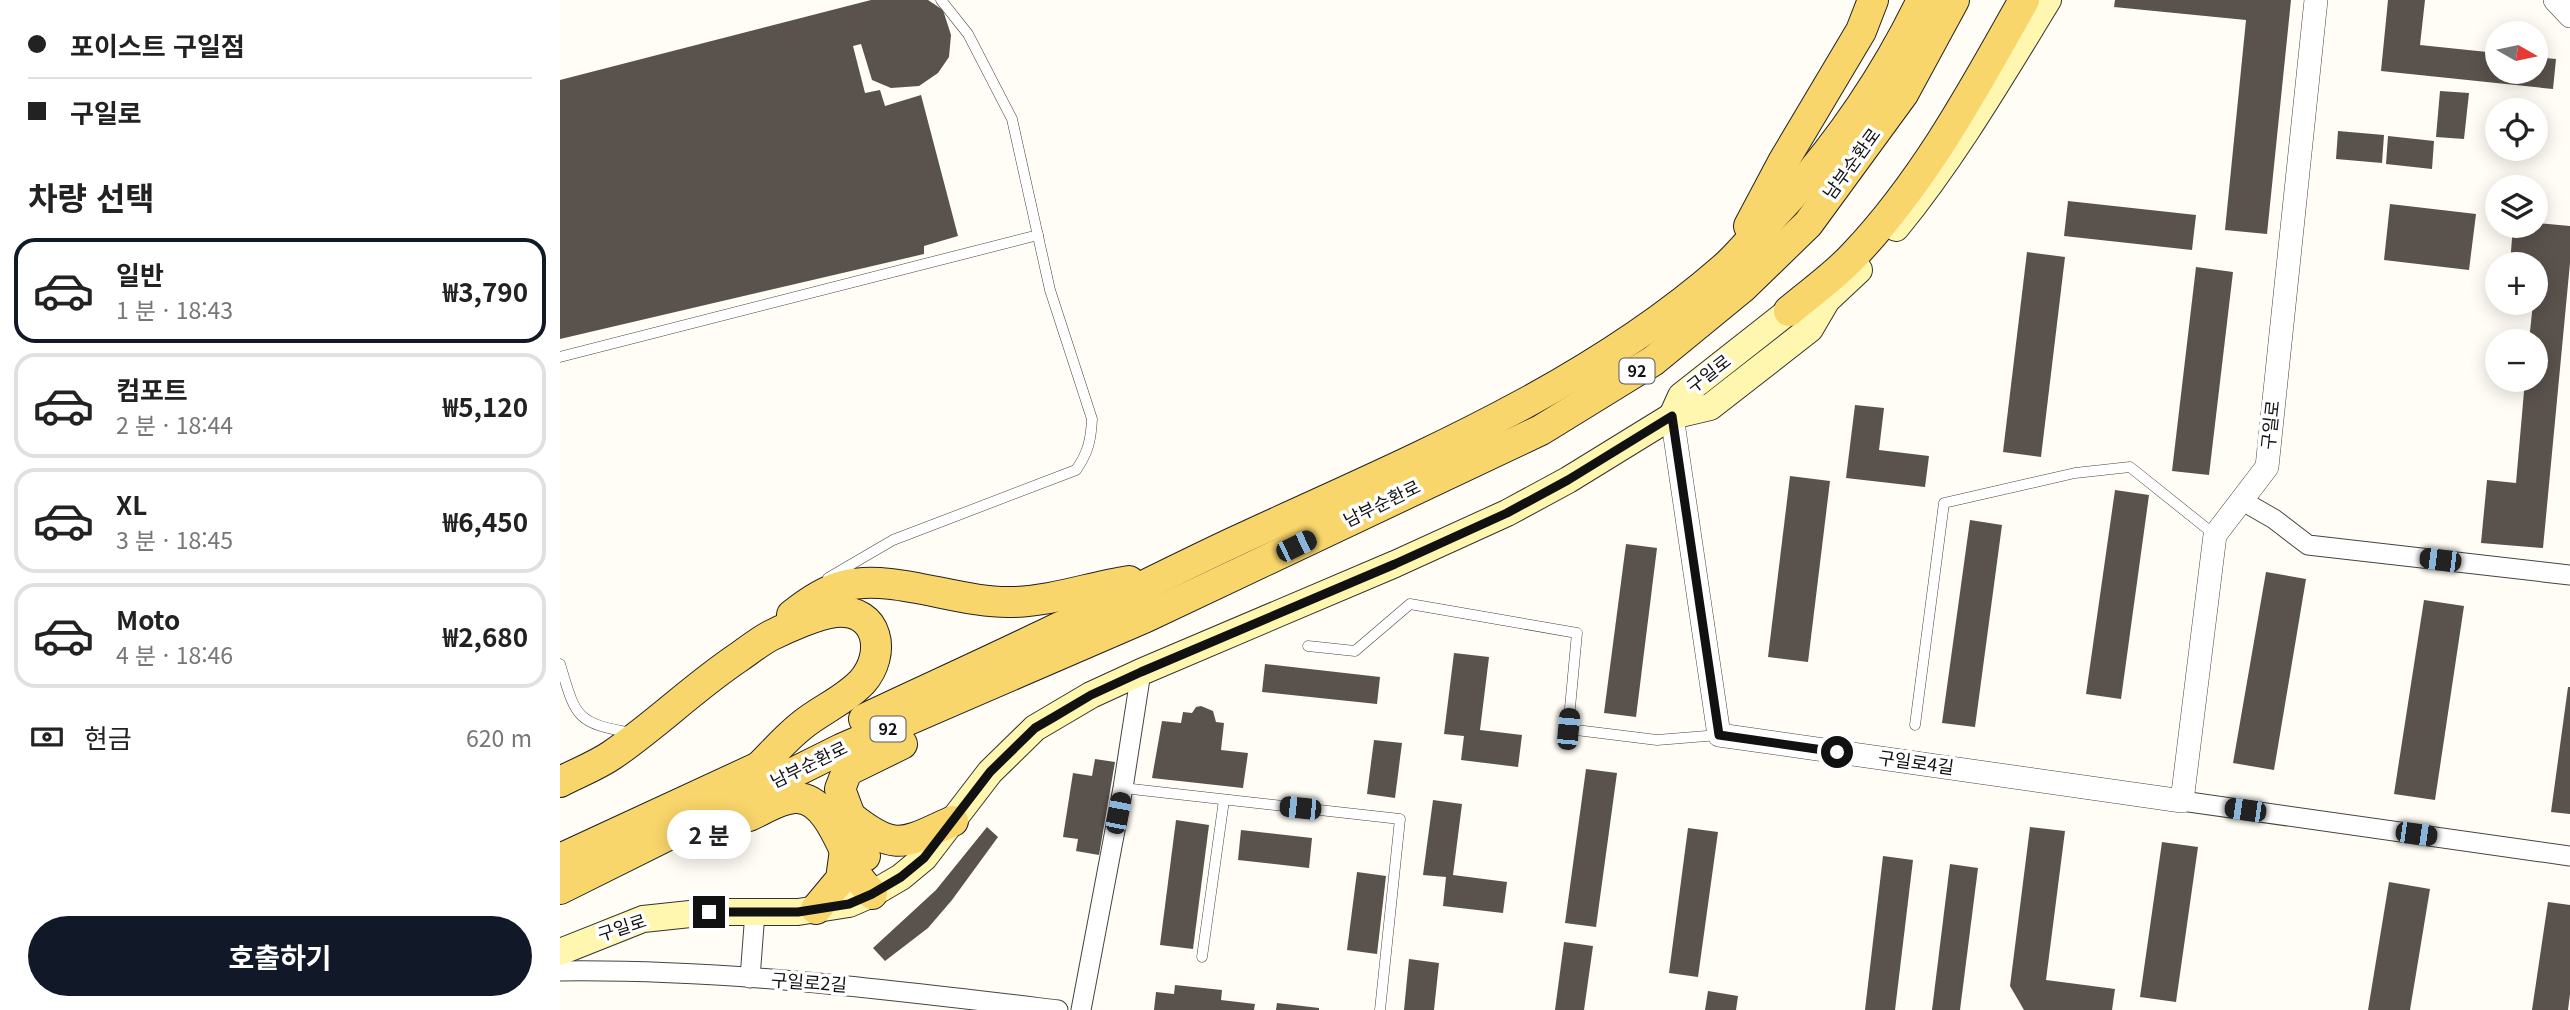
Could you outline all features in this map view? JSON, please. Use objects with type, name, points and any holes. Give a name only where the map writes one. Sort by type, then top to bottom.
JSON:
[{"type":"main road","points":[[1724,268],[1783,162],[1861,32],[1873,0]]},
{"type":"main road","name":"남부순환로","points":[[560,859],[1037,638],[1157,578],[1531,401],[1634,337],[1724,268],[1793,196],[1850,121],[1894,54],[1922,0]]},
{"type":"main road","name":"남부순환로","points":[[573,882],[841,749],[1146,617],[1541,430],[1653,362],[1742,288],[1808,224],[1903,94],[1954,0]]},
{"type":"main road","points":[[1788,311],[1883,202],[1913,163],[1957,96],[2011,0]]},
{"type":"main road","points":[[1788,311],[1852,258],[1887,218],[1918,177],[1965,105],[2024,0]]},
{"type":"main road","name":"구일로","points":[[560,952],[643,919],[709,912],[798,912],[849,904],[872,894],[901,877],[924,858],[990,772],[1035,728],[1091,695],[1507,513],[1568,480],[1672,416],[1710,407],[1810,329],[1827,300],[1860,270],[1925,192],[1958,146],[2048,0]]},
{"type":"main road","name":"구일로","points":[[1672,416],[1681,396],[1788,311],[1827,300]]},
{"type":"main road","points":[[560,782],[610,757],[714,673],[828,592],[861,583],[890,584],[978,600],[1012,602],[1044,600],[1106,584],[1157,578]]},
{"type":"main road","points":[[759,767],[802,725],[863,681],[872,665],[877,643],[869,623],[849,614],[836,612],[774,630]]},
{"type":"main road","points":[[872,894],[871,872],[840,789],[847,771],[966,713],[1010,678]]},
{"type":"main road","points":[[573,882],[648,864],[783,800],[796,798],[803,799],[821,810],[858,877],[872,894]]},
{"type":"main road","points":[[851,817],[875,836],[898,841],[912,839],[953,821]]},
{"type":"main road","points":[[816,909],[841,880],[845,850]]},
{"type":"street","name":"구일로","points":[[2215,535],[2267,467],[2316,0]]},
{"type":"street","points":[[2555,0],[2570,16]]},
{"type":"street","points":[[1672,416],[1719,735]]},
{"type":"street","points":[[2241,500],[2274,519],[2308,545],[2570,575]]},
{"type":"street","points":[[2215,535],[2182,801],[2570,856]]},
{"type":"street","points":[[1081,1010],[1123,788],[1141,672]]},
{"type":"street","name":"구일로4길","points":[[1719,735],[2182,801]]},
{"type":"street","points":[[750,978],[755,912]]},
{"type":"street","name":"구일로2길","points":[[560,971],[643,970],[856,986],[1058,1010]]},
{"type":"lane","points":[[774,630],[789,606],[811,588],[893,540],[1076,470],[1086,456],[1092,419],[1049,290],[1012,119],[968,34],[941,0]]},
{"type":"lane","points":[[560,357],[1038,235]]},
{"type":"lane","points":[[1915,725],[1944,503],[2075,473],[2130,467],[2215,535]]},
{"type":"lane","points":[[1308,646],[1355,651],[1410,604],[1577,633],[1568,729],[1657,740],[1719,735]]},
{"type":"lane","points":[[560,664],[569,695],[580,715],[597,727],[639,735]]},
{"type":"lane","points":[[1123,788],[1400,819],[1380,1010]]},
{"type":"lane","points":[[1202,957],[1224,800]]},
{"type":"building","points":[[871,0],[928,0],[943,10],[951,35],[949,57],[938,73],[919,86],[891,88],[872,80],[861,44],[853,46],[865,93],[880,90],[885,106],[921,95],[958,236],[924,246],[924,254],[560,339],[560,80]]},
{"type":"building","points":[[2115,0],[2291,0],[2267,234],[2225,230],[2246,20],[2114,7]]},
{"type":"building","points":[[2388,0],[2425,0],[2420,45],[2485,52],[2485,82],[2381,71]]},
{"type":"building","points":[[2548,58],[2556,59],[2553,89],[2505,84],[2548,84]]},
{"type":"building","points":[[2440,91],[2469,93],[2464,139],[2436,137]]},
{"type":"building","points":[[2338,131],[2384,135],[2382,163],[2336,159]]},
{"type":"building","points":[[2388,136],[2434,141],[2432,169],[2386,164]]},
{"type":"building","points":[[2068,201],[2196,215],[2192,250],[2064,236]]},
{"type":"building","points":[[2390,204],[2476,214],[2469,270],[2384,260]]},
{"type":"building","points":[[2548,224],[2570,226],[2570,263],[2543,548],[2481,543],[2487,480],[2516,483],[2524,392],[2548,392],[2548,329],[2530,329],[2532,315],[2548,315],[2548,252],[2511,252],[2512,238],[2548,238]]},
{"type":"building","points":[[2027,252],[2065,257],[2041,457],[2003,452]]},
{"type":"building","points":[[2196,267],[2233,272],[2209,475],[2172,471]]},
{"type":"building","points":[[1855,405],[1884,408],[1879,450],[1929,456],[1925,487],[1846,478]]},
{"type":"building","points":[[1790,476],[1830,481],[1808,662],[1768,657]]},
{"type":"building","points":[[2115,490],[2149,495],[2121,699],[2086,694]]},
{"type":"building","points":[[1970,520],[2002,525],[1975,727],[1942,723]]},
{"type":"building","points":[[1626,544],[1657,548],[1636,717],[1604,713]]},
{"type":"building","points":[[2266,572],[2306,579],[2274,770],[2233,763]]},
{"type":"building","points":[[2424,600],[2464,606],[2435,800],[2394,794]]},
{"type":"building","points":[[1454,653],[1489,657],[1480,730],[1522,735],[1518,767],[1461,760],[1464,736],[1444,734]]},
{"type":"building","points":[[1265,664],[1380,677],[1377,704],[1262,692]]},
{"type":"building","points":[[2570,687],[2570,814],[2551,812]]},
{"type":"building","points":[[1201,706],[1213,711],[1216,722],[1224,723],[1221,750],[1248,753],[1243,788],[1152,778],[1162,721],[1181,723],[1183,712],[1192,713],[1196,707]]},
{"type":"building","points":[[1374,740],[1402,743],[1395,798],[1367,794]]},
{"type":"building","points":[[1095,759],[1115,762],[1099,855],[1076,851],[1078,839],[1063,837],[1073,773],[1092,776]]},
{"type":"building","points":[[1586,769],[1617,773],[1596,927],[1565,923]]},
{"type":"building","points":[[1433,800],[1462,804],[1453,875],[1507,882],[1503,913],[1443,906],[1446,877],[1423,875]]},
{"type":"building","points":[[1176,820],[1209,825],[1193,949],[1160,945]]},
{"type":"building","points":[[987,827],[998,837],[952,900],[928,928],[885,961],[873,948],[936,890]]},
{"type":"building","points":[[2030,827],[2065,831],[2046,980],[2115,989],[2112,1010],[2024,1010],[2010,986]]},
{"type":"building","points":[[1688,828],[1718,832],[1698,977],[1669,973]]},
{"type":"building","points":[[1241,830],[1312,838],[1309,868],[1238,860]]},
{"type":"building","points":[[2162,842],[2198,847],[2176,1002],[2140,997]]},
{"type":"building","points":[[1883,856],[1913,860],[1895,1010],[1865,1010]]},
{"type":"building","points":[[1950,864],[1978,868],[1960,1010],[1932,1010]]},
{"type":"building","points":[[1357,872],[1386,876],[1377,954],[1347,950]]},
{"type":"building","points":[[2389,882],[2430,889],[2410,1010],[2368,1010]]},
{"type":"building","points":[[2548,902],[2570,905],[2568,1010],[2532,1010]]},
{"type":"building","points":[[1564,942],[1593,946],[1584,1010],[1555,1010]]},
{"type":"building","points":[[1409,959],[1439,963],[1434,1010],[1404,1010]]},
{"type":"building","points":[[1175,985],[1222,990],[1221,1000],[1255,1004],[1254,1010],[1154,1010],[1156,992],[1174,994]]},
{"type":"building","points":[[1708,991],[1738,996],[1736,1010],[1705,1010]]},
{"type":"building","points":[[1277,1003],[1319,1008],[1319,1010],[1276,1010]]},
{"type":"route","points":[[709,912],[798,912],[849,904],[872,894],[901,877],[924,858],[990,772],[1035,728],[1091,695],[1141,672],[1395,564],[1507,513],[1568,480],[1672,416],[1719,735],[1837,752]]}]
